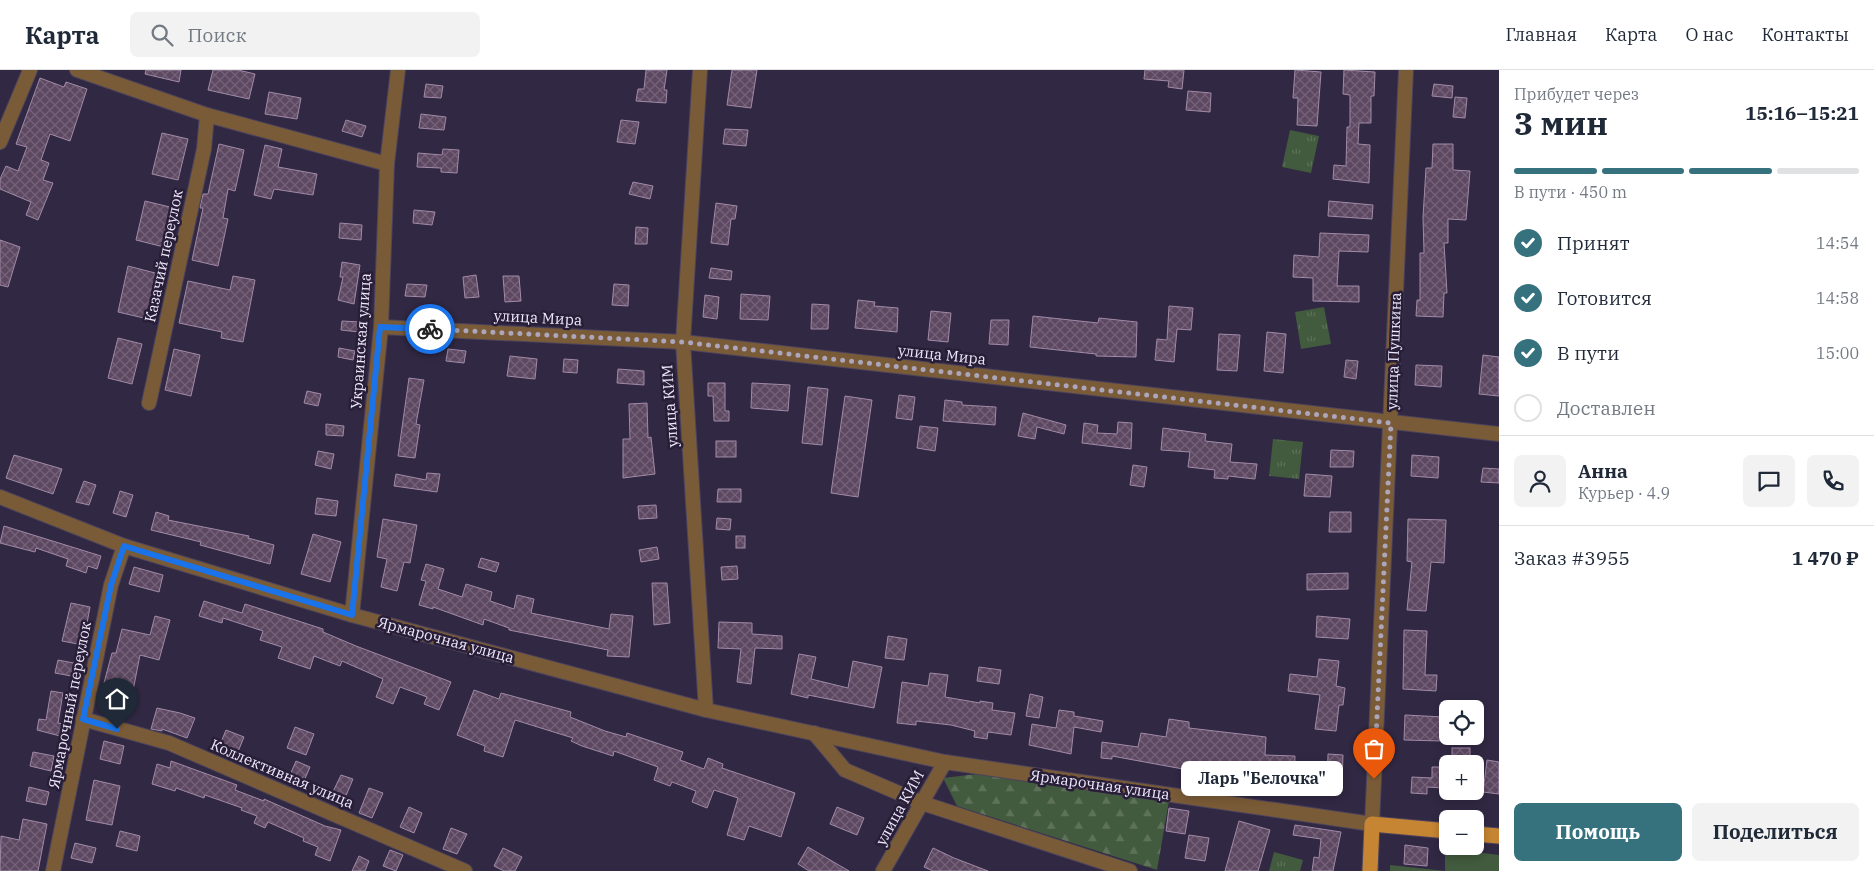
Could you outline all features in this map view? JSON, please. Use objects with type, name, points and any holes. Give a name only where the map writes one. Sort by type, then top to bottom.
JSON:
[{"type":"main road","name":"Ярмарочная улица","points":[[1372,824],[1439,830]]},
{"type":"main road","name":"улица Пушкина","points":[[1370,871],[1372,824]]},
{"type":"main road","points":[[1484,835],[1499,836]]},
{"type":"street","points":[[0,142],[30,70]]},
{"type":"street","points":[[77,70],[207,114],[388,164]]},
{"type":"street","name":"Украинская улица","points":[[352,615],[380,327],[388,164],[398,70]]},
{"type":"street","name":"улица КИМ","points":[[700,70],[683,342],[706,710]]},
{"type":"street","name":"улица Пушкина","points":[[1372,824],[1406,70]]},
{"type":"street","name":"Казачий переулок","points":[[149,404],[204,149],[207,114]]},
{"type":"street","name":"улица Мира","points":[[380,327],[683,342],[1499,434]]},
{"type":"street","name":"Ярмарочная улица","points":[[0,497],[124,546],[352,615],[706,710],[945,762],[1372,824]]},
{"type":"street","name":"Ярмарочный переулок","points":[[53,871],[111,585],[124,546]]},
{"type":"street","name":"Коллективная улица","points":[[83,719],[169,743],[465,871]]},
{"type":"street","points":[[814,733],[845,770],[922,803],[1130,871]]},
{"type":"street","name":"улица КИМ","points":[[883,871],[945,762]]},
{"type":"green space","points":[[1290,130],[1319,136],[1311,173],[1282,167]]},
{"type":"green space","points":[[1324,307],[1331,344],[1301,349],[1295,312]]},
{"type":"green space","points":[[1273,439],[1303,442],[1299,479],[1269,476]]},
{"type":"green space","points":[[985,773],[1169,801],[1157,870],[957,806],[943,778]]},
{"type":"green space","points":[[1274,852],[1303,860],[1300,871],[1269,871]]},
{"type":"green space","points":[[1484,853],[1499,855],[1499,871],[1445,871],[1445,855],[1484,855]]},
{"type":"green space","points":[[1390,865],[1445,871],[1390,871]]},
{"type":"building","points":[[146,70],[181,70],[179,82],[145,74]]},
{"type":"building","points":[[213,70],[238,70],[255,74],[249,99],[208,90]]},
{"type":"building","points":[[646,70],[667,70],[664,90],[667,90],[666,103],[636,101],[638,89],[644,89]]},
{"type":"building","points":[[732,70],[757,70],[751,108],[727,105]]},
{"type":"building","points":[[1145,70],[1184,70],[1182,89],[1168,87],[1169,81],[1144,79]]},
{"type":"building","points":[[1295,70],[1321,72],[1317,126],[1297,125],[1298,98],[1293,98]]},
{"type":"building","points":[[1344,70],[1375,72],[1374,96],[1371,96],[1371,123],[1359,123],[1358,144],[1370,145],[1369,183],[1333,179],[1334,165],[1346,166],[1347,127],[1350,127],[1350,95],[1343,94]]},
{"type":"building","points":[[40,78],[64,87],[66,82],[87,89],[70,141],[50,134],[41,160],[49,163],[43,180],[53,183],[38,220],[26,215],[31,202],[0,189],[0,179],[6,166],[18,171],[27,147],[16,144]]},
{"type":"building","points":[[426,84],[443,86],[441,98],[424,97]]},
{"type":"building","points":[[1434,84],[1453,86],[1452,98],[1432,96]]},
{"type":"building","points":[[1188,91],[1211,93],[1210,112],[1186,110]]},
{"type":"building","points":[[269,92],[301,98],[297,119],[265,114]]},
{"type":"building","points":[[1455,97],[1467,98],[1465,118],[1453,117]]},
{"type":"building","points":[[421,114],[446,117],[444,130],[419,128]]},
{"type":"building","points":[[346,120],[366,126],[362,137],[342,131]]},
{"type":"building","points":[[621,120],[639,122],[635,144],[617,142]]},
{"type":"building","points":[[725,129],[748,130],[746,146],[723,144]]},
{"type":"building","points":[[162,133],[188,139],[178,180],[152,174]]},
{"type":"building","points":[[219,144],[244,150],[235,191],[228,189],[223,218],[228,219],[218,266],[192,260],[203,208],[200,208],[203,194],[208,194]]},
{"type":"building","points":[[1433,144],[1453,144],[1453,170],[1470,171],[1466,220],[1448,219],[1448,243],[1444,243],[1447,293],[1444,293],[1443,317],[1416,316],[1417,300],[1420,300],[1420,253],[1424,253],[1423,217],[1426,168],[1432,168]]},
{"type":"building","points":[[265,145],[282,149],[278,167],[317,174],[313,195],[274,189],[271,199],[254,195]]},
{"type":"building","points":[[443,149],[459,150],[457,173],[441,172],[441,168],[417,167],[418,153],[442,155]]},
{"type":"building","points":[[633,182],[653,186],[650,199],[629,194]]},
{"type":"building","points":[[145,201],[174,208],[164,247],[136,240]]},
{"type":"building","points":[[1329,201],[1373,205],[1372,219],[1328,216]]},
{"type":"building","points":[[716,203],[737,206],[735,219],[731,219],[728,245],[711,243]]},
{"type":"building","points":[[414,210],[435,212],[432,225],[413,223]]},
{"type":"building","points":[[340,223],[362,225],[361,240],[339,238]]},
{"type":"building","points":[[636,227],[648,228],[647,244],[635,244]]},
{"type":"building","points":[[1320,233],[1369,235],[1368,252],[1339,251],[1337,286],[1359,286],[1359,302],[1313,301],[1313,278],[1293,277],[1294,255],[1319,257]]},
{"type":"building","points":[[0,240],[20,247],[8,287],[0,285]]},
{"type":"building","points":[[342,262],[360,265],[354,304],[338,300],[343,277],[340,277]]},
{"type":"building","points":[[128,266],[159,274],[148,319],[118,312]]},
{"type":"building","points":[[711,268],[732,271],[731,280],[709,278]]},
{"type":"building","points":[[476,275],[479,297],[465,298],[463,277]]},
{"type":"building","points":[[233,276],[255,280],[243,342],[221,338],[222,332],[179,323],[188,281],[230,290]]},
{"type":"building","points":[[503,276],[519,276],[521,301],[505,302]]},
{"type":"building","points":[[407,284],[427,285],[425,297],[405,296]]},
{"type":"building","points":[[614,284],[629,285],[628,306],[612,305]]},
{"type":"building","points":[[741,294],[770,296],[768,320],[740,319]]},
{"type":"building","points":[[705,295],[719,297],[717,319],[703,317]]},
{"type":"building","points":[[858,300],[875,302],[874,306],[898,308],[897,332],[855,328]]},
{"type":"building","points":[[812,304],[829,305],[828,329],[811,329]]},
{"type":"building","points":[[1169,306],[1193,308],[1191,330],[1177,329],[1174,362],[1155,360],[1157,339],[1167,340]]},
{"type":"building","points":[[931,311],[951,313],[948,342],[928,340]]},
{"type":"building","points":[[1033,316],[1098,323],[1099,318],[1137,322],[1136,357],[1096,356],[1096,354],[1030,347]]},
{"type":"building","points":[[991,320],[1009,320],[1008,345],[989,344]]},
{"type":"building","points":[[342,321],[360,322],[359,332],[341,330]]},
{"type":"building","points":[[1267,332],[1286,334],[1283,373],[1264,371]]},
{"type":"building","points":[[1219,334],[1240,335],[1237,371],[1217,370]]},
{"type":"building","points":[[118,338],[142,344],[132,384],[108,378]]},
{"type":"building","points":[[339,348],[355,351],[353,360],[338,357]]},
{"type":"building","points":[[174,349],[200,355],[191,396],[165,390]]},
{"type":"building","points":[[448,349],[466,351],[464,363],[446,361]]},
{"type":"building","points":[[1483,355],[1499,357],[1499,396],[1479,394]]},
{"type":"building","points":[[510,356],[537,359],[535,379],[507,376]]},
{"type":"building","points":[[564,359],[578,360],[577,373],[563,372]]},
{"type":"building","points":[[1346,360],[1358,361],[1356,379],[1344,377]]},
{"type":"building","points":[[1416,365],[1442,366],[1441,387],[1415,385]]},
{"type":"building","points":[[618,369],[644,371],[644,385],[617,383]]},
{"type":"building","points":[[409,378],[424,380],[416,424],[420,425],[415,458],[398,456]]},
{"type":"building","points":[[708,383],[725,383],[725,411],[729,411],[729,421],[714,421],[713,396],[708,396]]},
{"type":"building","points":[[752,383],[790,385],[788,411],[751,408]]},
{"type":"building","points":[[808,387],[828,389],[822,445],[802,443]]},
{"type":"building","points":[[307,391],[321,394],[318,406],[304,403]]},
{"type":"building","points":[[899,395],[915,397],[912,420],[896,418]]},
{"type":"building","points":[[845,396],[872,400],[858,497],[831,493]]},
{"type":"building","points":[[945,400],[962,402],[962,405],[996,407],[995,425],[943,421]]},
{"type":"building","points":[[647,403],[648,438],[651,437],[655,474],[623,478],[623,439],[630,439],[629,404]]},
{"type":"building","points":[[1023,413],[1066,425],[1064,434],[1037,427],[1035,439],[1018,436]]},
{"type":"building","points":[[1118,422],[1132,423],[1131,449],[1082,443],[1084,423],[1098,425],[1097,433],[1117,434]]},
{"type":"building","points":[[326,424],[344,426],[343,436],[326,435]]},
{"type":"building","points":[[920,426],[938,428],[935,451],[917,448]]},
{"type":"building","points":[[1163,428],[1206,434],[1205,441],[1232,444],[1230,462],[1257,464],[1255,479],[1228,476],[1228,479],[1214,478],[1215,470],[1188,467],[1190,452],[1161,450]]},
{"type":"building","points":[[716,441],[736,441],[736,457],[716,457]]},
{"type":"building","points":[[1331,450],[1354,451],[1353,467],[1330,467]]},
{"type":"building","points":[[318,451],[334,454],[331,469],[315,465]]},
{"type":"building","points":[[14,455],[62,469],[53,494],[6,478]]},
{"type":"building","points":[[1412,455],[1439,457],[1438,478],[1411,476]]},
{"type":"building","points":[[1133,465],[1147,467],[1144,487],[1130,485]]},
{"type":"building","points":[[1483,468],[1499,469],[1499,483],[1481,482]]},
{"type":"building","points":[[427,473],[440,474],[437,492],[394,486],[396,474],[426,480]]},
{"type":"building","points":[[1306,474],[1332,476],[1330,497],[1304,496]]},
{"type":"building","points":[[84,481],[96,485],[89,505],[76,502]]},
{"type":"building","points":[[718,489],[741,489],[741,502],[717,502]]},
{"type":"building","points":[[120,491],[133,495],[126,517],[113,513]]},
{"type":"building","points":[[317,498],[338,501],[336,516],[315,514]]},
{"type":"building","points":[[656,505],[657,518],[639,519],[638,506]]},
{"type":"building","points":[[156,512],[169,516],[168,520],[249,536],[248,538],[274,545],[270,564],[200,545],[201,542],[151,530]]},
{"type":"building","points":[[1330,512],[1351,512],[1351,532],[1329,532]]},
{"type":"building","points":[[717,518],[731,519],[730,530],[716,529]]},
{"type":"building","points":[[383,519],[417,525],[410,563],[404,562],[397,591],[381,587],[387,559],[377,557]]},
{"type":"building","points":[[1408,519],[1446,520],[1444,563],[1431,562],[1426,611],[1407,610],[1412,562],[1407,561]]},
{"type":"building","points":[[4,526],[101,556],[97,569],[88,566],[86,573],[66,566],[68,559],[36,548],[35,552],[0,543]]},
{"type":"building","points":[[313,534],[341,542],[330,582],[301,574]]},
{"type":"building","points":[[736,536],[745,536],[745,548],[736,548]]},
{"type":"building","points":[[657,547],[659,559],[641,562],[639,550]]},
{"type":"building","points":[[481,558],[499,563],[496,572],[478,567]]},
{"type":"building","points":[[426,564],[444,569],[438,589],[462,597],[466,584],[492,592],[490,601],[514,609],[517,595],[534,599],[531,613],[609,629],[611,614],[633,616],[629,657],[607,656],[608,650],[509,630],[509,628],[484,619],[483,625],[433,607],[433,609],[419,605],[426,581],[421,580]]},
{"type":"building","points":[[737,566],[738,579],[722,580],[721,567]]},
{"type":"building","points":[[134,567],[163,575],[159,592],[129,584]]},
{"type":"building","points":[[1348,573],[1348,589],[1307,590],[1307,574]]},
{"type":"building","points":[[652,583],[667,583],[670,623],[654,625]]},
{"type":"building","points":[[204,601],[242,613],[245,604],[323,629],[323,632],[356,646],[451,682],[439,710],[424,704],[427,697],[400,687],[393,704],[376,697],[383,679],[342,661],[340,666],[314,656],[310,669],[278,658],[282,647],[260,640],[263,631],[223,618],[222,623],[199,616]]},
{"type":"building","points":[[71,603],[90,607],[83,645],[62,641]]},
{"type":"building","points":[[155,616],[170,620],[159,660],[140,655],[130,706],[113,702],[117,686],[104,683],[112,653],[116,653],[122,629],[150,635]]},
{"type":"building","points":[[1317,616],[1350,619],[1348,639],[1316,637]]},
{"type":"building","points":[[719,622],[752,623],[752,634],[782,636],[782,649],[755,648],[751,684],[737,682],[741,649],[718,648]]},
{"type":"building","points":[[1404,630],[1427,631],[1425,675],[1437,675],[1436,691],[1403,689]]},
{"type":"building","points":[[888,636],[907,639],[904,660],[885,658]]},
{"type":"building","points":[[799,654],[816,657],[811,679],[848,688],[853,661],[882,667],[874,708],[808,695],[808,698],[791,694]]},
{"type":"building","points":[[1319,659],[1339,661],[1336,686],[1345,688],[1343,705],[1339,705],[1336,731],[1315,729],[1320,695],[1288,691],[1290,674],[1317,677]]},
{"type":"building","points":[[58,660],[79,664],[77,677],[55,673]]},
{"type":"building","points":[[979,667],[1001,670],[999,684],[977,681]]},
{"type":"building","points":[[930,673],[948,675],[945,697],[980,703],[980,701],[993,703],[992,710],[1015,713],[1011,735],[988,732],[987,739],[974,737],[975,731],[951,725],[916,721],[916,725],[897,723],[902,682],[928,686]]},
{"type":"building","points":[[474,690],[499,699],[501,693],[571,712],[570,717],[605,731],[626,737],[627,733],[683,752],[680,760],[704,769],[708,758],[723,764],[722,768],[795,793],[781,837],[749,826],[744,840],[727,835],[738,798],[714,790],[707,808],[692,802],[696,791],[672,782],[670,786],[654,780],[658,767],[614,751],[613,756],[582,746],[571,741],[573,738],[515,720],[503,757],[484,751],[485,746],[457,735]]},
{"type":"building","points":[[51,691],[63,693],[58,723],[63,724],[60,736],[37,730],[39,719],[46,720]]},
{"type":"building","points":[[1030,694],[1043,697],[1039,718],[1026,716]]},
{"type":"building","points":[[157,708],[195,718],[187,738],[162,729],[162,731],[151,729]]},
{"type":"building","points":[[1059,710],[1074,712],[1074,716],[1103,721],[1101,732],[1074,727],[1071,754],[1029,745],[1032,724],[1056,728]]},
{"type":"building","points":[[1405,715],[1439,717],[1439,741],[1404,740]]},
{"type":"building","points":[[1169,719],[1189,722],[1189,728],[1266,737],[1265,755],[1295,756],[1294,780],[1222,777],[1223,766],[1184,762],[1183,769],[1112,756],[1112,759],[1101,758],[1102,742],[1138,747],[1141,733],[1166,737]]},
{"type":"building","points":[[295,727],[314,734],[306,755],[287,748]]},
{"type":"building","points":[[226,730],[244,737],[235,759],[217,752]]},
{"type":"building","points":[[104,741],[124,746],[120,764],[100,759]]},
{"type":"building","points":[[1452,748],[1470,748],[1470,755],[1452,755]]},
{"type":"building","points":[[33,752],[54,756],[51,771],[30,766]]},
{"type":"building","points":[[1328,754],[1343,755],[1342,784],[1327,783]]},
{"type":"building","points":[[1487,760],[1499,762],[1499,794],[1484,792]]},
{"type":"building","points":[[171,761],[237,785],[235,790],[264,801],[264,799],[325,826],[341,830],[330,861],[315,855],[318,847],[303,841],[304,838],[268,822],[265,828],[254,823],[257,816],[241,810],[242,808],[205,795],[204,798],[176,788],[175,791],[152,784],[157,764],[170,768]]},
{"type":"building","points":[[296,761],[310,767],[301,788],[287,782]]},
{"type":"building","points":[[1432,767],[1439,767],[1439,788],[1427,787],[1427,794],[1411,793],[1412,777],[1432,778]]},
{"type":"building","points":[[341,775],[353,779],[342,805],[329,800]]},
{"type":"building","points":[[94,780],[120,786],[112,825],[86,820]]},
{"type":"building","points":[[29,787],[49,792],[46,805],[26,801]]},
{"type":"building","points":[[369,788],[383,793],[372,818],[359,813]]},
{"type":"building","points":[[409,807],[422,813],[414,833],[400,827]]},
{"type":"building","points":[[837,807],[864,818],[857,835],[830,824]]},
{"type":"building","points":[[1169,808],[1189,811],[1185,834],[1166,831]]},
{"type":"building","points":[[23,819],[47,824],[38,871],[0,871],[1,836],[19,840]]},
{"type":"building","points":[[1239,821],[1270,830],[1258,871],[1225,871]]},
{"type":"building","points":[[1295,825],[1341,832],[1333,871],[1312,871],[1314,857],[1319,858],[1321,839],[1293,835]]},
{"type":"building","points":[[451,828],[467,834],[457,854],[443,849]]},
{"type":"building","points":[[120,831],[140,836],[137,851],[116,846]]},
{"type":"building","points":[[1189,835],[1209,838],[1205,861],[1185,858]]},
{"type":"building","points":[[75,843],[96,848],[92,863],[71,858]]},
{"type":"building","points":[[1405,845],[1428,848],[1427,866],[1404,864]]},
{"type":"building","points":[[808,847],[849,871],[809,871],[798,864]]},
{"type":"building","points":[[503,848],[522,857],[515,871],[504,871],[494,866]]},
{"type":"building","points":[[933,848],[988,871],[933,871],[924,867]]},
{"type":"building","points":[[390,850],[403,855],[396,871],[383,866]]},
{"type":"building","points":[[359,856],[369,861],[365,871],[352,871]]},
{"type":"way so far","points":[[430,329],[683,342],[1391,423],[1374,779]]},
{"type":"place","name":"Ларь \"Белочка\"","points":[[1374,779]]},
{"type":"route","points":[[117,729],[83,719],[111,585],[124,546],[352,615],[380,327],[430,329]]}]
